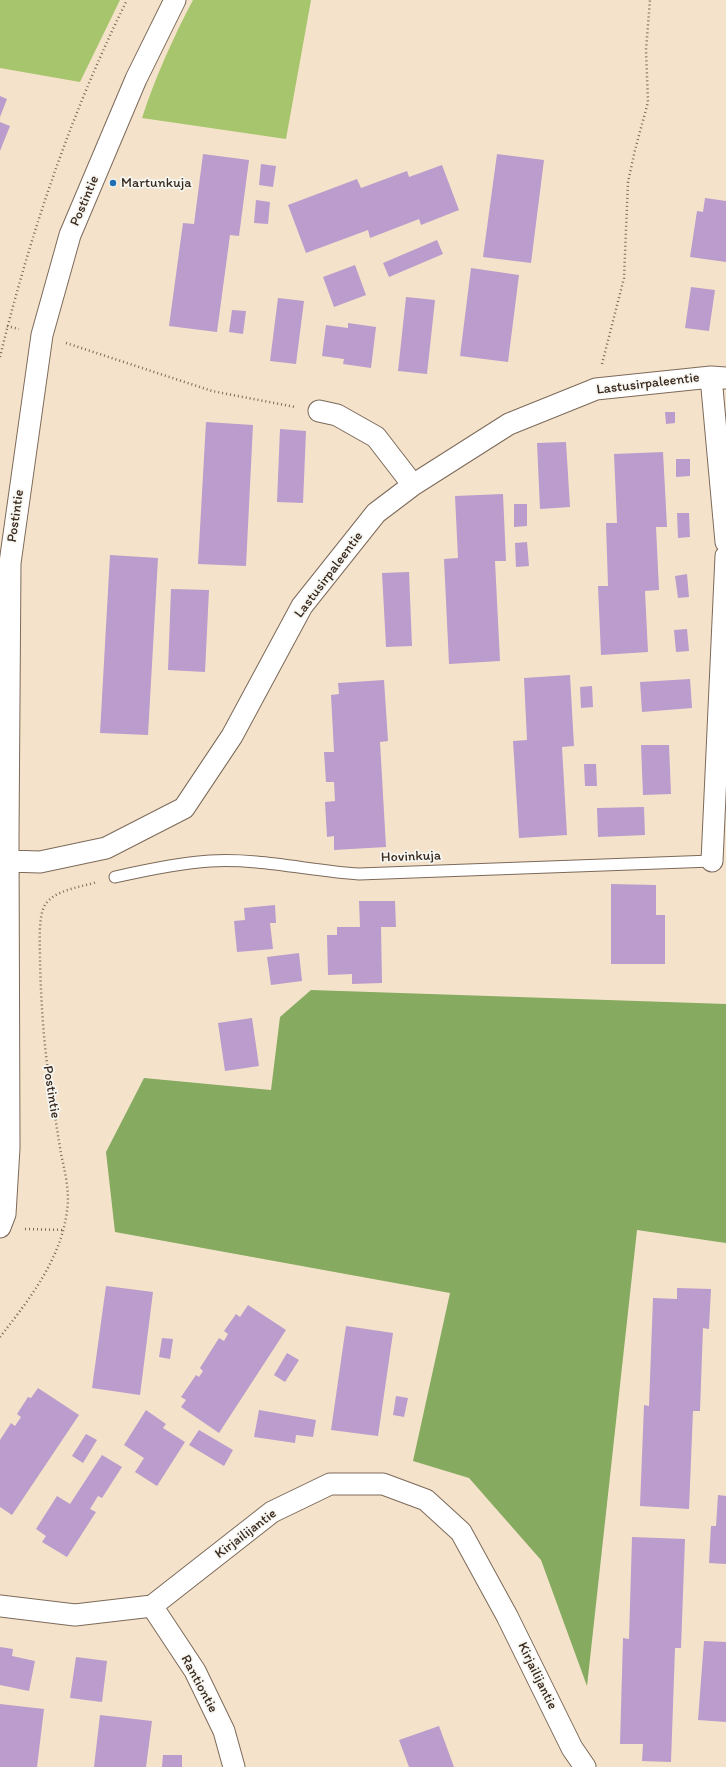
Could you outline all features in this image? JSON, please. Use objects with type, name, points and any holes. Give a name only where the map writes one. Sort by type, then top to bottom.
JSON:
[{"type":"street","name":"Postintie","points":[[0,1227],[5,1214],[8,1148],[8,861],[5,563],[42,335],[70,236],[136,79],[175,0]]},
{"type":"street","name":"Lastusirpaleentie","points":[[8,861],[40,862],[106,848],[184,808],[232,736],[302,606],[376,514],[413,485],[509,424],[596,389],[719,377]]},
{"type":"street","points":[[719,377],[726,542]]},
{"type":"street","points":[[319,411],[337,415],[376,437],[413,485]]},
{"type":"street","points":[[712,861],[726,556]]},
{"type":"street","name":"Kirjailijantie","points":[[152,1606],[272,1512],[330,1484],[383,1484],[426,1500],[461,1532],[507,1616],[572,1748],[585,1767]]},
{"type":"street","points":[[0,1606],[75,1615],[152,1606]]},
{"type":"street","name":"Rantiontie","points":[[152,1606],[195,1671],[224,1731],[234,1767]]},
{"type":"lane","name":"Hovinkuja","points":[[115,878],[158,867],[211,861],[252,862],[326,872],[359,874],[712,861]]},
{"type":"path","points":[[0,357],[25,262],[44,201],[85,95],[127,0]]},
{"type":"path","points":[[596,389],[624,278],[628,182],[648,102],[646,50],[650,0]]},
{"type":"path","points":[[42,335],[212,391],[319,411]]},
{"type":"path","name":"Postintie","points":[[0,1337],[28,1302],[42,1279],[58,1248],[64,1230],[68,1209],[67,1189],[48,1073],[41,996],[40,942],[44,906],[55,896],[64,892],[115,878]]},
{"type":"path","points":[[22,1229],[64,1230]]},
{"type":"green space","points":[[0,0],[120,0],[80,82],[0,68]]},
{"type":"green space","points":[[193,0],[311,0],[286,139],[142,118],[165,58]]},
{"type":"green space","points":[[311,990],[726,1004],[726,1243],[637,1230],[587,1686],[541,1560],[469,1478],[413,1461],[450,1293],[115,1232],[106,1152],[144,1078],[271,1090],[280,1017]]},
{"type":"building","points":[[0,96],[7,99],[0,117]]},
{"type":"building","points":[[0,122],[10,126],[0,151]]},
{"type":"building","points":[[203,154],[249,160],[239,236],[230,235],[217,332],[169,326],[183,223],[194,224]]},
{"type":"building","points":[[497,154],[544,160],[531,263],[483,257]]},
{"type":"building","points":[[261,164],[276,166],[273,187],[259,185]]},
{"type":"building","points":[[442,165],[459,210],[421,225],[419,219],[370,238],[368,230],[306,253],[288,205],[357,179],[361,188],[407,171],[409,177]]},
{"type":"building","points":[[705,198],[726,201],[726,262],[690,257],[697,211],[703,212]]},
{"type":"building","points":[[256,200],[270,202],[268,224],[254,223]]},
{"type":"building","points":[[437,240],[443,254],[389,277],[383,263]]},
{"type":"building","points":[[355,265],[366,295],[334,307],[323,277]]},
{"type":"building","points":[[471,268],[519,275],[508,362],[460,356]]},
{"type":"building","points":[[691,287],[715,290],[709,331],[685,328]]},
{"type":"building","points":[[406,297],[435,300],[427,374],[398,371]]},
{"type":"building","points":[[278,298],[304,301],[296,364],[270,361]]},
{"type":"building","points":[[232,310],[246,311],[243,334],[229,332]]},
{"type":"building","points":[[348,323],[376,327],[371,368],[343,364],[344,359],[322,356],[326,325],[348,328]]},
{"type":"building","points":[[665,412],[675,412],[675,423],[666,424]]},
{"type":"building","points":[[206,422],[253,425],[246,566],[198,564]]},
{"type":"building","points":[[280,429],[306,431],[303,503],[277,502]]},
{"type":"building","points":[[566,442],[570,507],[540,509],[537,443]]},
{"type":"building","points":[[663,452],[667,527],[656,527],[659,590],[645,591],[648,652],[601,655],[598,586],[608,586],[606,523],[617,523],[614,454]]},
{"type":"building","points":[[676,459],[690,459],[690,476],[676,477]]},
{"type":"building","points":[[503,494],[506,561],[495,561],[500,661],[449,664],[444,559],[458,558],[455,496]]},
{"type":"building","points":[[514,504],[527,504],[527,526],[514,527]]},
{"type":"building","points":[[677,513],[689,513],[690,537],[678,538]]},
{"type":"building","points":[[527,542],[529,566],[516,567],[515,543]]},
{"type":"building","points":[[110,555],[158,558],[148,735],[100,733]]},
{"type":"building","points":[[409,572],[412,646],[386,647],[382,573]]},
{"type":"building","points":[[687,574],[689,597],[678,598],[675,576]]},
{"type":"building","points":[[171,589],[209,590],[205,672],[168,670]]},
{"type":"building","points":[[687,629],[689,651],[676,652],[674,630]]},
{"type":"building","points":[[570,675],[574,746],[562,747],[567,835],[519,838],[513,741],[527,740],[524,678]]},
{"type":"building","points":[[690,679],[692,708],[642,712],[640,682]]},
{"type":"building","points":[[384,680],[388,741],[380,742],[386,847],[334,850],[334,836],[327,837],[325,802],[335,801],[334,782],[326,782],[324,752],[334,752],[331,695],[339,694],[338,683]]},
{"type":"building","points":[[592,686],[593,707],[581,708],[580,687]]},
{"type":"building","points":[[641,745],[669,745],[671,794],[643,795]]},
{"type":"building","points":[[584,764],[596,764],[597,786],[585,786]]},
{"type":"building","points":[[644,807],[645,835],[598,837],[597,808]]},
{"type":"building","points":[[611,884],[656,885],[656,915],[665,915],[665,964],[611,964]]},
{"type":"building","points":[[359,901],[395,901],[396,927],[381,927],[382,983],[352,984],[352,974],[328,975],[327,935],[337,935],[337,927],[360,927]]},
{"type":"building","points":[[275,905],[276,923],[270,923],[273,949],[237,952],[234,921],[245,920],[244,908]]},
{"type":"building","points":[[299,953],[302,981],[271,985],[267,957]]},
{"type":"building","points":[[252,1018],[259,1066],[225,1071],[218,1023]]},
{"type":"building","points":[[106,1286],[153,1292],[140,1395],[92,1388]]},
{"type":"building","points":[[677,1288],[711,1289],[709,1329],[703,1328],[700,1411],[693,1411],[689,1509],[640,1506],[644,1405],[649,1406],[653,1298],[677,1299]]},
{"type":"building","points":[[248,1305],[286,1330],[219,1433],[181,1407],[186,1400],[181,1397],[196,1375],[199,1377],[203,1371],[200,1368],[219,1338],[224,1341],[228,1334],[224,1331],[236,1314],[240,1317]]},
{"type":"building","points":[[346,1326],[393,1333],[378,1436],[331,1430]]},
{"type":"building","points":[[162,1338],[173,1339],[170,1359],[159,1357]]},
{"type":"building","points":[[287,1353],[299,1360],[285,1382],[274,1375]]},
{"type":"building","points":[[38,1388],[79,1415],[12,1515],[0,1507],[0,1440],[11,1423],[15,1426],[21,1417],[17,1414],[28,1397],[31,1398]]},
{"type":"building","points":[[396,1396],[408,1398],[404,1417],[393,1415]]},
{"type":"building","points":[[146,1410],[166,1424],[163,1428],[185,1442],[157,1486],[135,1472],[144,1458],[124,1445]]},
{"type":"building","points":[[259,1410],[316,1420],[313,1437],[296,1435],[295,1443],[254,1437]]},
{"type":"building","points":[[199,1430],[233,1450],[224,1466],[189,1445]]},
{"type":"building","points":[[86,1434],[97,1440],[83,1463],[72,1456]]},
{"type":"building","points":[[102,1455],[122,1467],[102,1498],[98,1496],[90,1509],[96,1512],[67,1557],[42,1542],[46,1536],[36,1529],[57,1496],[70,1504]]},
{"type":"building","points":[[718,1495],[726,1496],[726,1564],[709,1563],[711,1526],[716,1526]]},
{"type":"building","points":[[632,1537],[685,1539],[681,1648],[675,1648],[671,1762],[642,1761],[643,1744],[620,1744],[623,1638],[629,1639]]},
{"type":"building","points":[[704,1641],[726,1642],[726,1722],[698,1720]]},
{"type":"building","points":[[0,1647],[13,1649],[12,1656],[35,1661],[29,1691],[0,1685]]},
{"type":"building","points":[[76,1657],[107,1661],[102,1702],[70,1698]]},
{"type":"building","points":[[0,1704],[44,1709],[37,1767],[0,1767]]},
{"type":"building","points":[[100,1715],[152,1721],[146,1767],[94,1767]]},
{"type":"building","points":[[439,1726],[454,1767],[409,1767],[399,1740]]},
{"type":"building","points":[[163,1755],[182,1755],[182,1767],[162,1767]]},
{"type":"place","name":"Martunkuja","points":[[113,183]]}]
